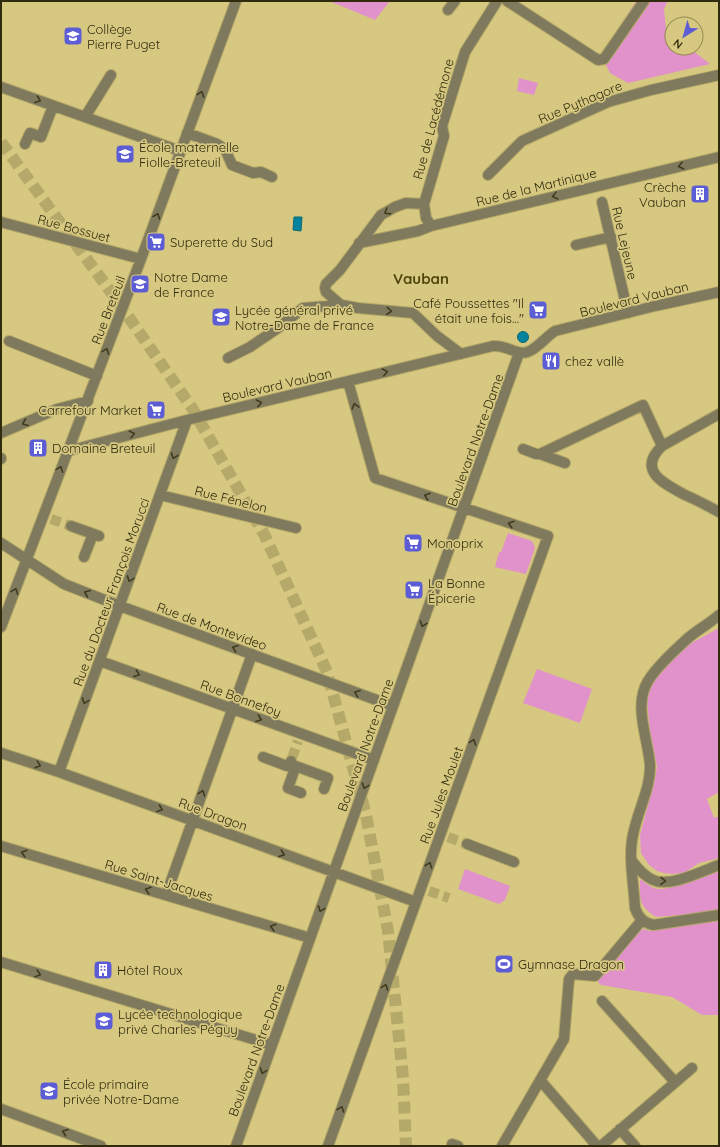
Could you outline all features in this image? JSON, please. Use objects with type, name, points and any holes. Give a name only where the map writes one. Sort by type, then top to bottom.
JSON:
[{"type":"street","name":"Rue Breteuil","points":[[1,627],[26,560],[47,518],[68,451],[141,259],[236,1]]},
{"type":"street","points":[[448,10],[455,1]]},
{"type":"street","name":"Rue de Lacédémone","points":[[424,204],[444,136],[442,126],[465,52],[497,1]]},
{"type":"street","points":[[508,1],[598,60],[604,59],[644,1]]},
{"type":"street","points":[[85,117],[111,75]]},
{"type":"street","name":"Rue Pythagore","points":[[488,175],[522,141],[608,102],[651,90],[719,75]]},
{"type":"street","points":[[1,87],[180,151]]},
{"type":"street","points":[[25,144],[30,132],[41,136],[53,106]]},
{"type":"street","points":[[187,133],[217,144],[225,149],[232,165],[253,173],[261,172],[272,177]]},
{"type":"street","name":"Rue de la Martinique","points":[[359,244],[418,231],[431,226],[719,157]]},
{"type":"street","name":"Rue Lejeune","points":[[602,202],[628,313]]},
{"type":"street","points":[[341,305],[326,292],[326,284],[340,270],[381,215],[395,206],[406,203],[424,204],[426,218],[431,226]]},
{"type":"street","name":"Rue Bossuet","points":[[1,222],[141,259]]},
{"type":"street","points":[[576,245],[611,237]]},
{"type":"street","name":"Boulevard Vauban","points":[[68,451],[187,420],[494,346],[502,346],[520,353],[527,352],[535,348],[545,338],[555,332],[655,306],[719,292]]},
{"type":"street","points":[[228,358],[250,347],[278,328],[303,308],[341,305],[413,313],[437,336],[461,354]]},
{"type":"street","points":[[9,341],[97,376]]},
{"type":"street","name":"Boulevard Notre-Dame","points":[[236,1146],[520,353]]},
{"type":"street","points":[[348,381],[374,478],[464,508]]},
{"type":"street","points":[[1,433],[57,409],[88,400]]},
{"type":"street","points":[[540,454],[643,405],[662,446]]},
{"type":"street","points":[[719,414],[662,446],[656,452],[651,463],[652,470],[658,479],[719,512]]},
{"type":"street","name":"Rue du Docteur François Morucci","points":[[59,772],[187,420]]},
{"type":"street","points":[[523,449],[565,463]]},
{"type":"street","name":"Rue Fénelon","points":[[160,495],[296,528]]},
{"type":"street","name":"Rue Jules Moulet","points":[[328,1146],[416,902],[425,890],[548,536],[464,508]]},
{"type":"street","points":[[71,526],[96,535],[84,557]]},
{"type":"street","name":"Rue de Montevideo","points":[[1,543],[64,584],[393,706]]},
{"type":"street","points":[[719,615],[687,639],[656,670],[645,688],[642,724],[648,751],[649,775],[632,836],[635,908],[637,914],[642,920],[653,925],[719,915]]},
{"type":"street","points":[[166,895],[252,654]]},
{"type":"street","name":"Rue Bonnefoy","points":[[100,661],[232,709],[300,737],[374,760]]},
{"type":"street","name":"Rue Dragon","points":[[1,753],[59,772],[416,902]]},
{"type":"street","points":[[263,757],[287,766],[291,761]]},
{"type":"street","points":[[291,761],[328,778],[324,789]]},
{"type":"street","points":[[291,761],[294,771],[288,788],[301,793]]},
{"type":"street","points":[[467,844],[514,862]]},
{"type":"street","name":"Rue Saint-Jacques","points":[[1,846],[310,938]]},
{"type":"street","points":[[632,862],[642,873],[653,880],[662,883],[674,881],[719,865]]},
{"type":"street","points":[[502,1146],[564,1039],[569,978],[573,974],[595,976],[642,920]]},
{"type":"street","points":[[1,962],[272,1045]]},
{"type":"street","points":[[602,1001],[675,1082]]},
{"type":"street","points":[[601,1146],[692,1068]]},
{"type":"street","points":[[540,1080],[597,1146]]},
{"type":"street","points":[[1,1109],[101,1146]]},
{"type":"street","points":[[620,1129],[635,1146]]},
{"type":"shaded area","points":[[329,1],[390,1],[375,20]]},
{"type":"shaded area","points":[[636,1],[668,1],[664,9],[664,56],[700,56],[710,64],[628,83],[610,73],[601,55]]},
{"type":"shaded area","points":[[519,78],[538,83],[534,95],[517,91]]},
{"type":"shaded area","points":[[508,533],[532,541],[535,548],[526,574],[495,567],[499,552],[501,552]]},
{"type":"shaded area","points":[[719,628],[719,792],[707,799],[714,818],[719,816],[719,858],[699,863],[684,873],[664,873],[657,871],[649,865],[641,853],[640,835],[657,766],[650,732],[647,702],[649,692],[654,679],[688,645]]},
{"type":"shaded area","points":[[537,669],[592,689],[580,723],[523,703]]},
{"type":"shaded area","points":[[465,869],[510,886],[505,900],[499,904],[458,889]]},
{"type":"shaded area","points":[[719,871],[719,912],[656,917],[646,909],[641,901],[640,879],[649,886],[659,889],[680,885]]},
{"type":"shaded area","points":[[705,921],[719,921],[719,1015],[702,1015],[672,997],[601,985],[598,982],[600,974],[637,933],[643,929],[650,931],[659,930]]},
{"type":"water","points":[[294,217],[302,217],[301,231],[293,230]]},
{"type":"water","points":[[523,331],[527,333],[529,337],[527,341],[523,343],[519,341],[517,337],[519,333]]},
{"type":"tunnel","points":[[1,142],[116,299],[192,408],[265,536],[327,672],[366,815],[388,931],[403,1078],[406,1146]]},
{"type":"tunnel","points":[[51,519],[71,526]]},
{"type":"tunnel","points":[[292,758],[298,741]]},
{"type":"tunnel","points":[[448,837],[467,844]]},
{"type":"tunnel","points":[[429,891],[449,898]]},
{"type":"place","name":"Collège Pierre Puget","points":[[73,36]]},
{"type":"place","name":"École maternelle Fiolle-Breteuil","points":[[125,154]]},
{"type":"place","name":"Crèche Vauban","points":[[700,194]]},
{"type":"place","name":"Superette du Sud","points":[[156,242]]},
{"type":"place","name":"Notre Dame de France","points":[[140,284]]},
{"type":"place","name":"Café Poussettes \"Il était une fois...\"","points":[[538,310]]},
{"type":"place","name":"Lycée général privé Notre-Dame de France","points":[[221,317]]},
{"type":"place","name":"chez vallè","points":[[551,361]]},
{"type":"place","name":"Carrefour Market","points":[[156,410]]},
{"type":"place","name":"Domaine Breteuil","points":[[38,448]]},
{"type":"place","name":"Monoprix","points":[[413,543]]},
{"type":"place","name":"La Bonne Épicerie","points":[[414,590]]},
{"type":"place","name":"Gymnase Dragon","points":[[504,964]]},
{"type":"place","name":"Hôtel Roux","points":[[103,970]]},
{"type":"place","name":"Lycée technologique privé Charles Péguy","points":[[104,1021]]},
{"type":"place","name":"École primaire privée Notre-Dame","points":[[49,1091]]},
{"type":"district","name":"Vauban","points":[[421,279]]}]
